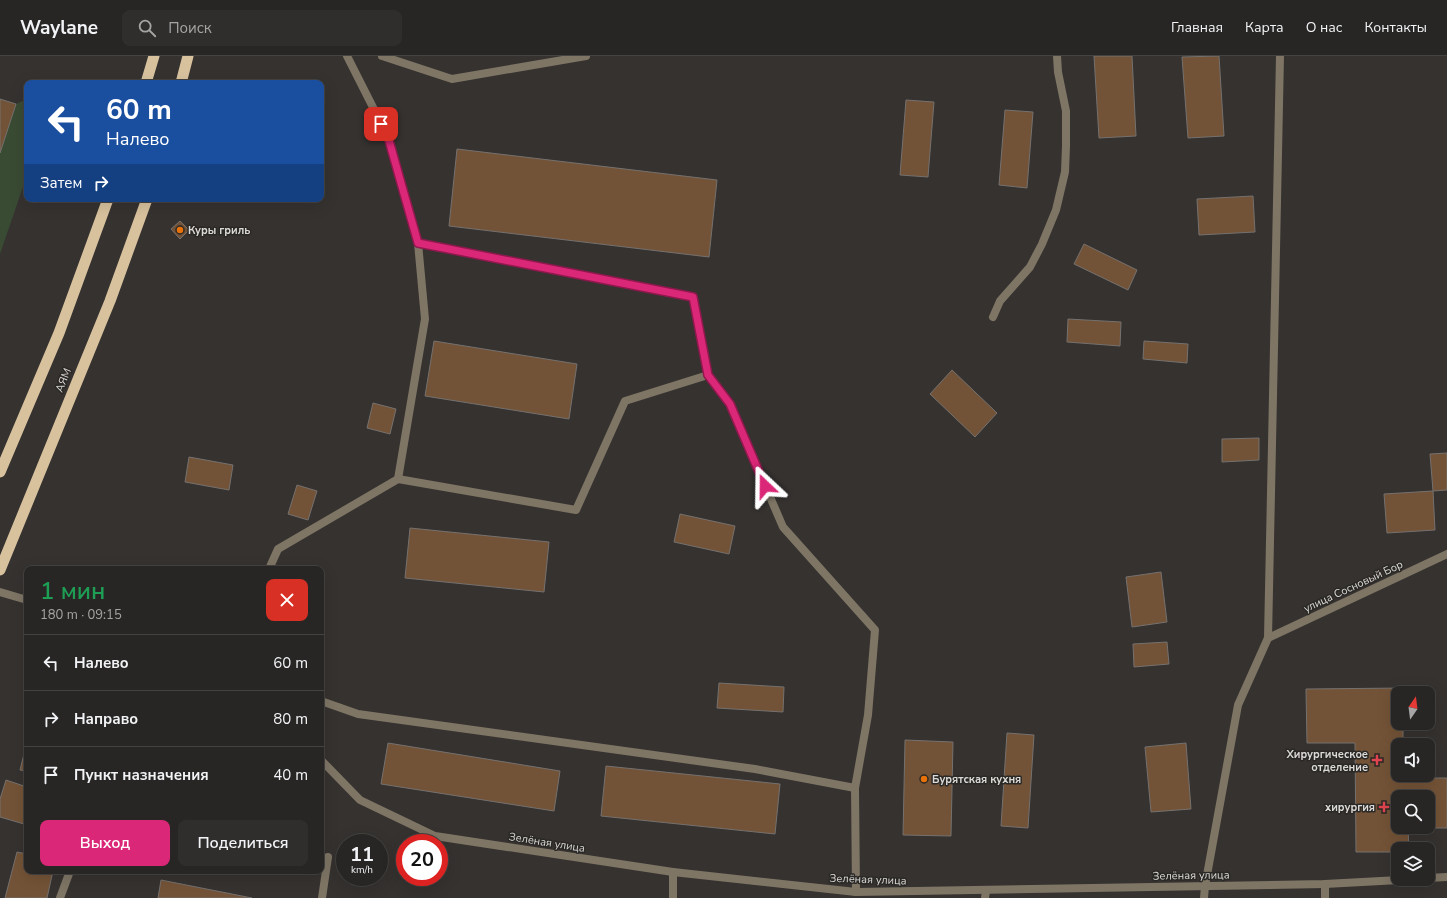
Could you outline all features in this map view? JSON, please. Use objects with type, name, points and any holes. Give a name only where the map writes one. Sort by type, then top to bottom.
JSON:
[{"type":"highway","points":[[147,80],[154,56]]},
{"type":"highway","points":[[182,80],[188,56]]},
{"type":"highway","name":"АЯМ","points":[[0,472],[59,333],[107,202]]},
{"type":"highway","name":"АЯМ","points":[[0,570],[110,301],[145,202]]},
{"type":"street","points":[[347,56],[388,137],[418,243],[425,319],[398,479]]},
{"type":"street","points":[[382,56],[452,79],[586,56]]},
{"type":"street","points":[[993,316],[1000,300],[1030,268],[1056,210],[1065,172],[1066,111],[1056,56]]},
{"type":"street","points":[[1204,898],[1238,705],[1268,638],[1280,56]]},
{"type":"street","points":[[418,243],[693,297],[708,375],[730,404],[782,527],[875,630],[868,715],[855,788],[856,892]]},
{"type":"street","points":[[270,566],[278,548],[398,479],[576,510],[625,401],[708,375]]},
{"type":"street","name":"улица Сосновый Бор","points":[[1268,638],[1447,554]]},
{"type":"street","points":[[0,592],[24,599]]},
{"type":"street","points":[[324,702],[358,714],[755,769],[855,788]]},
{"type":"street","name":"Зелёная улица","points":[[324,763],[360,800],[435,836],[673,872],[856,892],[985,894],[1205,886],[1326,884],[1391,880]]},
{"type":"street","points":[[322,898],[328,858]]},
{"type":"street","points":[[673,872],[673,898]]},
{"type":"street","points":[[60,898],[69,874]]},
{"type":"street","points":[[1435,878],[1447,877]]},
{"type":"street","points":[[1325,898],[1326,884]]},
{"type":"green space","points":[[24,100],[24,184],[0,254],[0,153],[16,104]]},
{"type":"building","points":[[1094,56],[1132,56],[1136,136],[1099,138]]},
{"type":"building","points":[[1219,56],[1224,136],[1188,138],[1182,57]]},
{"type":"building","points":[[0,99],[16,104],[0,153]]},
{"type":"building","points":[[906,100],[934,102],[928,177],[900,175]]},
{"type":"building","points":[[1005,110],[1033,112],[1027,188],[999,185]]},
{"type":"building","points":[[457,149],[717,180],[709,257],[449,226]]},
{"type":"building","points":[[1253,196],[1255,232],[1199,235],[1197,199]]},
{"type":"building","name":"Куры гриль","points":[[180,221],[189,230],[180,239],[171,229]]},
{"type":"building","points":[[1084,244],[1137,270],[1128,290],[1074,264]]},
{"type":"building","points":[[1068,319],[1121,322],[1120,346],[1067,342]]},
{"type":"building","points":[[434,341],[577,364],[569,419],[425,396]]},
{"type":"building","points":[[1144,341],[1188,344],[1187,363],[1143,359]]},
{"type":"building","points":[[952,370],[997,413],[975,437],[930,394]]},
{"type":"building","points":[[373,403],[396,409],[390,434],[367,428]]},
{"type":"building","points":[[1259,438],[1259,460],[1222,462],[1222,439]]},
{"type":"building","points":[[1447,453],[1447,490],[1433,491],[1430,454]]},
{"type":"building","points":[[189,457],[233,465],[229,490],[185,482]]},
{"type":"building","points":[[297,485],[317,491],[308,520],[288,514]]},
{"type":"building","points":[[1433,491],[1435,530],[1387,533],[1384,494]]},
{"type":"building","points":[[680,514],[735,526],[729,554],[674,542]]},
{"type":"building","points":[[410,528],[549,542],[544,592],[405,578]]},
{"type":"building","points":[[1161,572],[1167,622],[1132,627],[1126,577]]},
{"type":"building","points":[[1167,642],[1169,664],[1134,667],[1133,644]]},
{"type":"building","points":[[719,683],[784,687],[783,712],[717,708]]},
{"type":"building","name":"Хирургическое отделение","points":[[1391,688],[1391,730],[1403,730],[1403,738],[1391,738],[1391,782],[1435,782],[1435,778],[1447,778],[1447,828],[1435,828],[1435,790],[1391,790],[1391,834],[1408,834],[1409,842],[1391,842],[1391,852],[1356,852],[1355,743],[1307,743],[1306,689]]},
{"type":"building","points":[[1007,733],[1034,735],[1028,828],[1001,826]]},
{"type":"building","points":[[905,740],[953,742],[951,836],[903,835]]},
{"type":"building","points":[[388,743],[560,771],[554,811],[381,784]]},
{"type":"building","points":[[1186,743],[1191,809],[1151,812],[1145,747]]},
{"type":"building","points":[[24,754],[24,771],[20,770]]},
{"type":"building","points":[[606,766],[780,784],[775,834],[601,816]]},
{"type":"building","points":[[6,780],[24,786],[24,824],[0,817],[0,799]]},
{"type":"building","points":[[17,852],[24,853],[24,874],[52,874],[47,898],[5,898]]},
{"type":"building","points":[[161,880],[252,898],[158,898]]},
{"type":"place","name":"Куры гриль","points":[[180,230]]},
{"type":"place","name":"Хирургическое отделение","points":[[1377,760]]},
{"type":"place","name":"Бурятская кухня","points":[[924,779]]},
{"type":"place","name":"хирургия","points":[[1384,807]]},
{"type":"route","points":[[381,124],[388,137],[418,243],[693,297],[708,375],[730,404],[765,486]]}]
